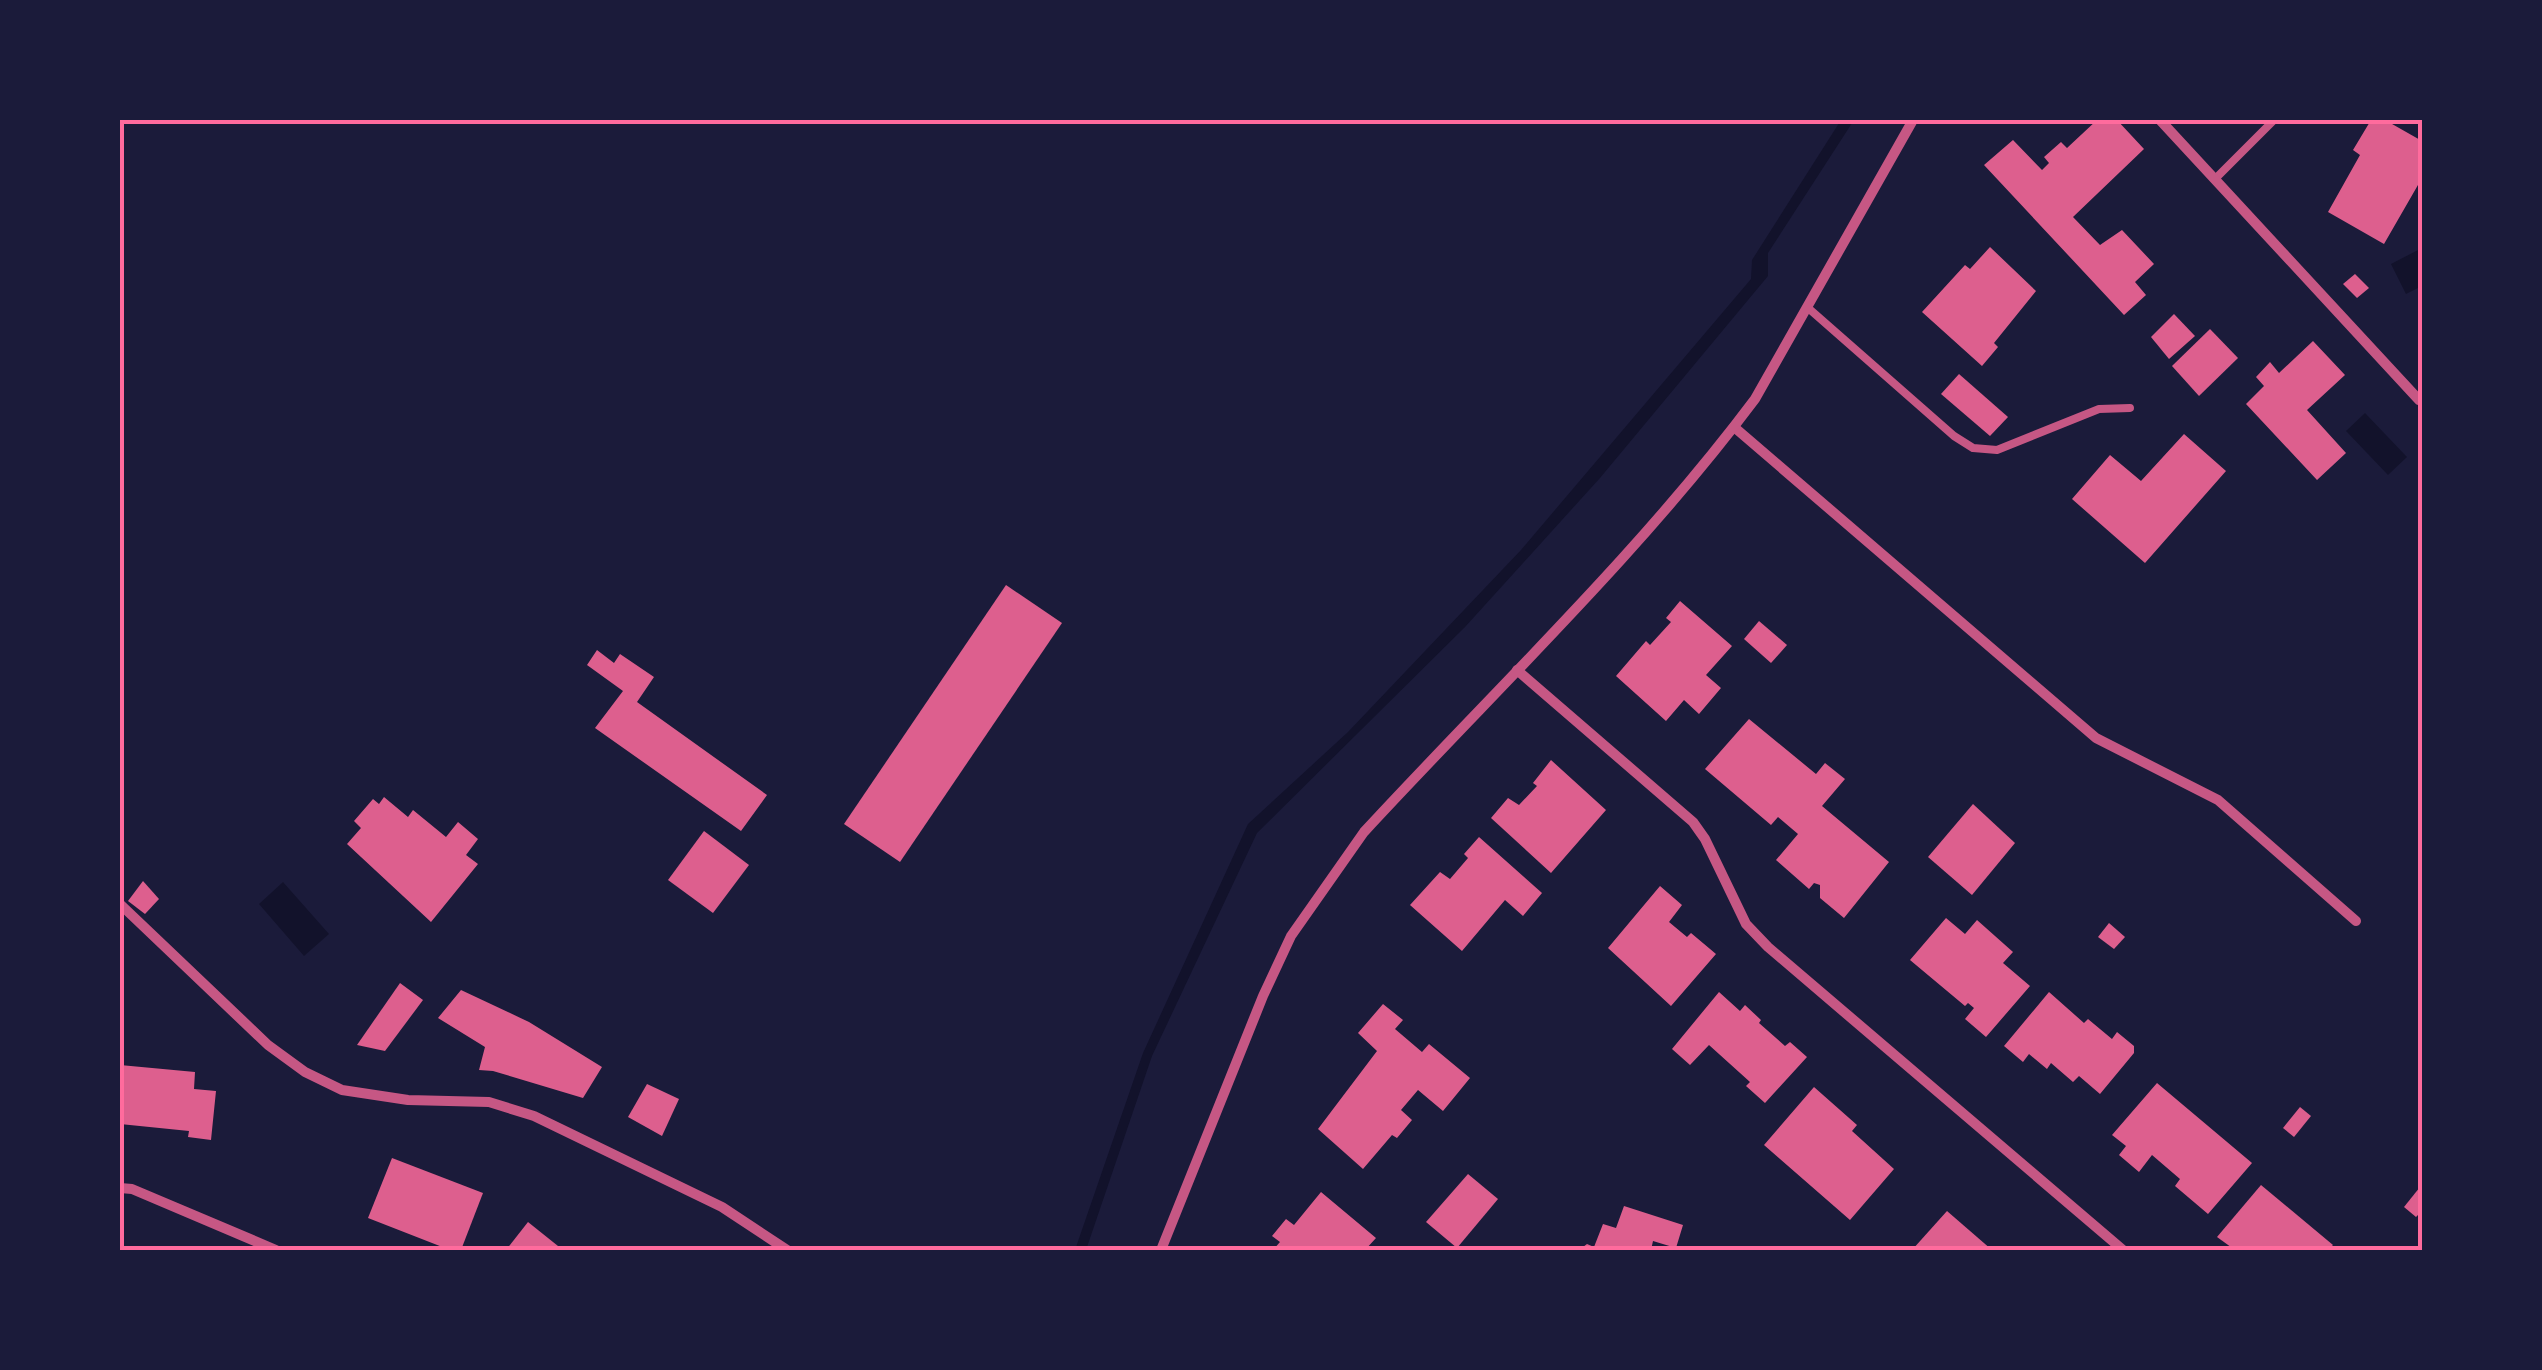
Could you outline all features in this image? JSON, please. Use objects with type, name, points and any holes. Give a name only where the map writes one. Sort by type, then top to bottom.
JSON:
[{"type":"street","points":[[1161,1250],[1291,936],[1364,832],[1629,552],[1734,427],[1754,399],[1913,120]]},
{"type":"street","points":[[2160,120],[2420,400]]},
{"type":"street","points":[[1734,427],[2096,738],[2218,800],[2356,921]]},
{"type":"street","points":[[1517,670],[1693,822],[1746,924],[1768,947],[2123,1250]]},
{"type":"street","points":[[120,904],[268,1045],[305,1072],[342,1090],[408,1100],[489,1102],[534,1116],[722,1206],[787,1250]]},
{"type":"street","points":[[120,1188],[276,1250]]},
{"type":"lane","points":[[2215,179],[2274,120]]},
{"type":"lane","points":[[1807,307],[1954,436],[1973,448],[1997,450],[2099,410],[2130,408]]},
{"type":"shaded area","points":[[1841,120],[1854,120],[1768,253],[1768,276],[1600,478],[1465,627],[1257,833],[1152,1056],[1086,1250],[1075,1250],[1143,1053],[1248,824],[1348,732],[1521,550],[1751,279],[1752,260]]},
{"type":"shaded area","points":[[2422,248],[2422,286],[2406,294],[2391,264]]},
{"type":"shaded area","points":[[2365,413],[2407,457],[2388,475],[2346,431]]},
{"type":"shaded area","points":[[283,882],[329,934],[304,956],[259,904]]},
{"type":"building","points":[[2097,120],[2117,120],[2144,149],[2073,217],[2100,245],[2122,230],[2154,264],[2135,282],[2146,295],[2124,315],[1984,165],[2013,140],[2042,170],[2049,163],[2044,157],[2061,142],[2067,148]]},
{"type":"building","points":[[2371,120],[2385,120],[2422,141],[2422,178],[2384,244],[2328,212],[2360,155],[2353,150]]},
{"type":"building","points":[[1990,247],[2036,291],[1994,343],[1998,347],[1982,366],[1922,312],[1965,265],[1970,269]]},
{"type":"building","points":[[2355,274],[2369,288],[2357,298],[2343,284]]},
{"type":"building","points":[[2174,314],[2195,336],[2169,359],[2151,337]]},
{"type":"building","points":[[2210,329],[2238,358],[2199,396],[2172,366]]},
{"type":"building","points":[[2313,341],[2345,375],[2307,410],[2346,453],[2317,480],[2246,404],[2264,386],[2256,377],[2270,362],[2279,373]]},
{"type":"building","points":[[1959,374],[2008,417],[1990,436],[1941,394]]},
{"type":"building","points":[[2184,434],[2226,471],[2145,563],[2072,499],[2110,455],[2141,481]]},
{"type":"building","points":[[1006,585],[1062,623],[900,862],[844,824]]},
{"type":"building","points":[[1680,601],[1732,646],[1706,675],[1721,688],[1699,714],[1684,700],[1666,721],[1616,676],[1646,641],[1650,645],[1671,622],[1666,618]]},
{"type":"building","points":[[1759,621],[1787,645],[1771,663],[1744,639]]},
{"type":"building","points":[[597,650],[614,663],[620,654],[654,677],[637,702],[767,795],[741,831],[595,728],[623,691],[587,665]]},
{"type":"building","points":[[1749,719],[1816,774],[1825,763],[1845,779],[1822,806],[1889,862],[1844,918],[1820,898],[1820,885],[1814,883],[1809,889],[1776,860],[1798,834],[1778,817],[1771,825],[1705,769]]},
{"type":"building","points":[[1551,760],[1606,810],[1551,873],[1491,818],[1508,798],[1519,805],[1537,786],[1533,783]]},
{"type":"building","points":[[384,797],[408,817],[413,810],[446,837],[458,822],[478,839],[466,855],[478,864],[431,922],[347,844],[361,828],[354,821],[373,799],[379,804]]},
{"type":"building","points":[[1973,804],[2015,843],[1972,895],[1928,857]]},
{"type":"building","points":[[704,831],[749,865],[713,913],[668,880]]},
{"type":"building","points":[[1479,837],[1542,893],[1523,916],[1505,900],[1462,951],[1410,905],[1440,872],[1450,879]]},
{"type":"building","points":[[143,881],[159,899],[145,914],[128,901]]},
{"type":"building","points":[[1660,886],[1682,905],[1669,922],[1687,937],[1691,933],[1716,954],[1671,1006],[1608,948]]},
{"type":"building","points":[[1946,918],[1965,934],[1977,920],[2013,952],[2003,963],[2030,986],[1986,1037],[1965,1019],[1974,1008],[1968,1003],[1965,1006],[1910,960]]},
{"type":"building","points":[[2109,923],[2125,937],[2114,949],[2098,937]]},
{"type":"building","points":[[400,983],[423,1000],[385,1051],[357,1045]]},
{"type":"building","points":[[461,990],[529,1022],[602,1067],[583,1098],[479,1070],[485,1047],[438,1018]]},
{"type":"building","points":[[1719,992],[1740,1011],[1745,1005],[1785,1046],[1790,1042],[1807,1057],[1765,1103],[1746,1086],[1750,1082],[1709,1045],[1690,1065],[1672,1049]]},
{"type":"building","points":[[2049,992],[2084,1023],[2088,1019],[2112,1039],[2117,1032],[2134,1046],[2134,1053],[2100,1094],[2079,1076],[2073,1082],[2051,1063],[2047,1069],[2029,1054],[2023,1062],[2004,1046]]},
{"type":"building","points":[[1383,1004],[1403,1020],[1395,1029],[1422,1052],[1429,1044],[1470,1078],[1443,1111],[1418,1090],[1401,1110],[1412,1120],[1397,1138],[1392,1135],[1363,1169],[1318,1129],[1377,1051],[1358,1033]]},
{"type":"building","points":[[120,1065],[195,1072],[194,1089],[216,1091],[211,1140],[188,1137],[189,1131],[120,1124]]},
{"type":"building","points":[[2157,1083],[2252,1163],[2208,1214],[2175,1186],[2180,1179],[2152,1155],[2139,1172],[2119,1155],[2126,1146],[2112,1135]]},
{"type":"building","points":[[647,1084],[679,1099],[662,1136],[628,1117]]},
{"type":"building","points":[[1814,1087],[1857,1125],[1852,1131],[1894,1169],[1850,1220],[1764,1145]]},
{"type":"building","points":[[2300,1107],[2311,1116],[2294,1137],[2283,1128]]},
{"type":"building","points":[[392,1158],[483,1193],[461,1250],[450,1250],[368,1218]]},
{"type":"building","points":[[1468,1174],[1498,1199],[1457,1248],[1426,1222]]},
{"type":"building","points":[[2261,1185],[2333,1245],[2328,1250],[2235,1250],[2217,1237]]},
{"type":"building","points":[[2420,1187],[2422,1211],[2416,1217],[2404,1207]]},
{"type":"building","points":[[1321,1192],[1376,1238],[1365,1250],[1273,1250],[1280,1242],[1272,1236],[1286,1219],[1294,1225]]},
{"type":"building","points":[[1624,1206],[1683,1225],[1676,1248],[1653,1241],[1651,1250],[1579,1250],[1587,1244],[1594,1247],[1603,1224],[1616,1228]]},
{"type":"building","points":[[1947,1211],[1992,1250],[1912,1250]]},
{"type":"building","points":[[528,1222],[563,1250],[506,1250]]}]
